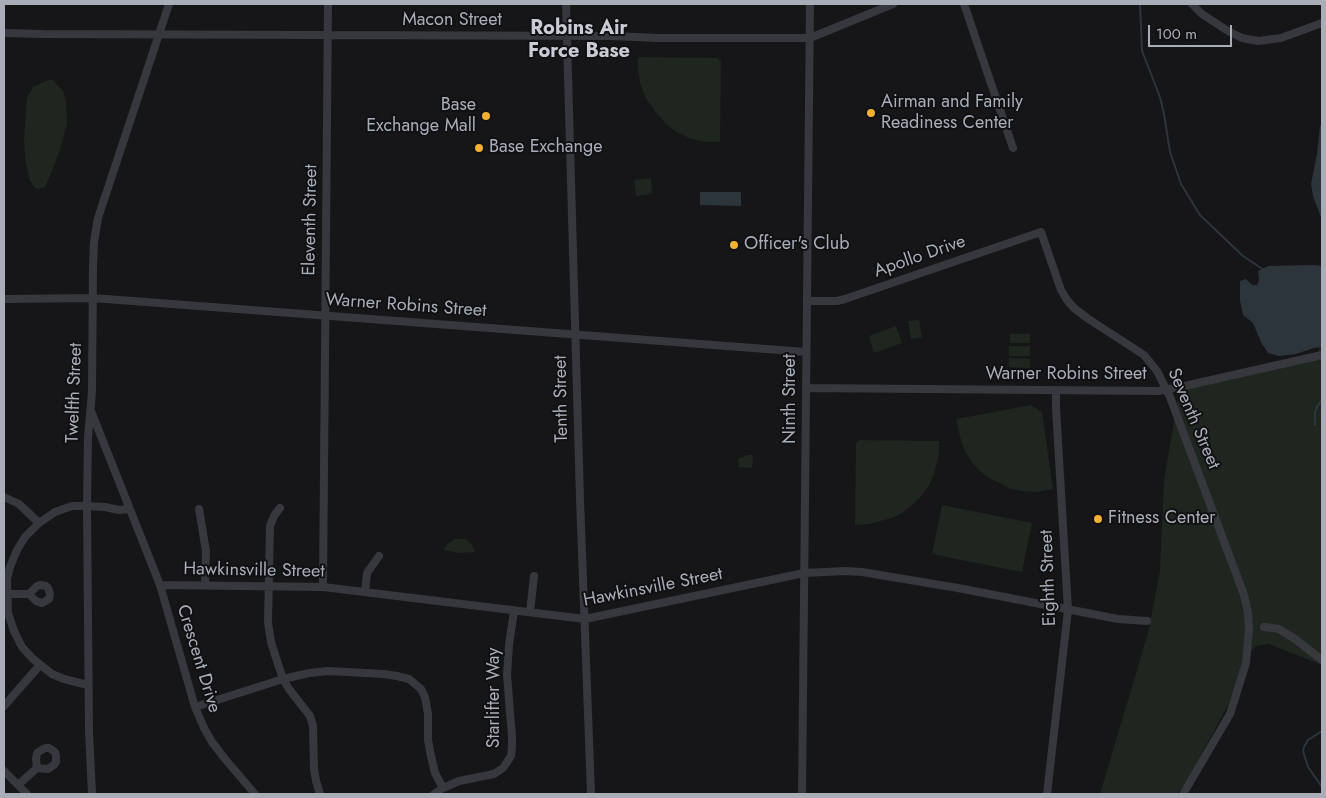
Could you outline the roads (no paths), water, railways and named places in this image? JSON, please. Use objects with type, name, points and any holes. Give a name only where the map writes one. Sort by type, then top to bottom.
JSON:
[{"type":"street","name":"Twelfth Street","points":[[92,794],[88,685],[87,506],[92,392],[94,242],[98,218],[169,4]]},
{"type":"street","name":"Eleventh Street","points":[[323,587],[328,4]]},
{"type":"street","name":"Tenth Street","points":[[566,4],[580,499],[591,794]]},
{"type":"street","name":"Ninth Street","points":[[802,794],[810,4]]},
{"type":"street","name":"Macon Street","points":[[4,33],[810,38],[893,4]]},
{"type":"street","points":[[964,4],[1013,148]]},
{"type":"street","points":[[1192,4],[1202,14],[1228,31],[1242,38],[1258,41],[1286,36],[1322,23]]},
{"type":"street","name":"Apollo Drive","points":[[807,301],[845,299],[1041,232]]},
{"type":"street","name":"Seventh Street","points":[[1041,232],[1061,290],[1067,300],[1087,318],[1144,356],[1157,371],[1167,389],[1244,596],[1249,630],[1246,663],[1230,714],[1183,794]]},
{"type":"street","name":"Warner Robins Street","points":[[4,299],[93,298],[806,352]]},
{"type":"street","name":"Warner Robins Street","points":[[806,388],[1158,391],[1322,355]]},
{"type":"street","name":"Eighth Street","points":[[1047,794],[1068,624],[1056,391]]},
{"type":"street","name":"Crescent Drive","points":[[90,409],[160,585],[195,707],[212,742],[255,794]]},
{"type":"street","points":[[4,497],[19,504],[39,523]]},
{"type":"street","points":[[88,685],[52,674],[40,666],[22,647],[6,614],[6,578],[17,550],[25,537],[39,523],[55,512],[72,506],[105,507],[119,510],[129,509]]},
{"type":"street","points":[[280,508],[270,526],[268,622],[271,642],[283,679],[310,716],[313,726],[314,769],[319,794]]},
{"type":"street","points":[[199,509],[206,551],[206,585]]},
{"type":"street","points":[[365,592],[367,573],[379,556]]},
{"type":"street","name":"Hawkinsville Street","points":[[160,585],[323,587],[585,619],[804,573],[837,571],[862,572],[958,588],[1118,619],[1147,620]]},
{"type":"street","points":[[530,612],[534,576]]},
{"type":"street","points":[[7,594],[29,594]]},
{"type":"street","name":"Starlifter Way","points":[[434,794],[443,788],[459,782],[494,774],[503,768],[511,756],[512,742],[507,676],[514,611]]},
{"type":"street","points":[[1264,627],[1278,629],[1295,639],[1322,660]]},
{"type":"street","points":[[4,706],[40,666]]},
{"type":"street","points":[[195,707],[309,672],[328,671],[397,676],[409,679],[422,689],[425,697],[428,714],[430,756],[443,788]]},
{"type":"street","points":[[18,785],[37,768]]},
{"type":"street","points":[[4,771],[27,794]]},
{"type":"waterway","points":[[1140,4],[1142,51],[1160,97],[1170,152],[1181,184],[1200,215],[1243,256],[1264,270]]},
{"type":"waterway","points":[[1315,425],[1315,412],[1322,400]]},
{"type":"waterway","points":[[1322,731],[1308,740],[1303,751],[1308,767],[1322,787]]},
{"type":"place","name":"Airman and Family Readiness Center","points":[[871,113]]},
{"type":"place","name":"Base Exchange Mall","points":[[486,116]]},
{"type":"place","name":"Base Exchange","points":[[479,148]]},
{"type":"place","name":"Officer's Club","points":[[734,245]]},
{"type":"place","name":"Fitness Center","points":[[1098,519]]},
{"type":"district","name":"Robins Air Force Base","points":[[579,40]]}]
